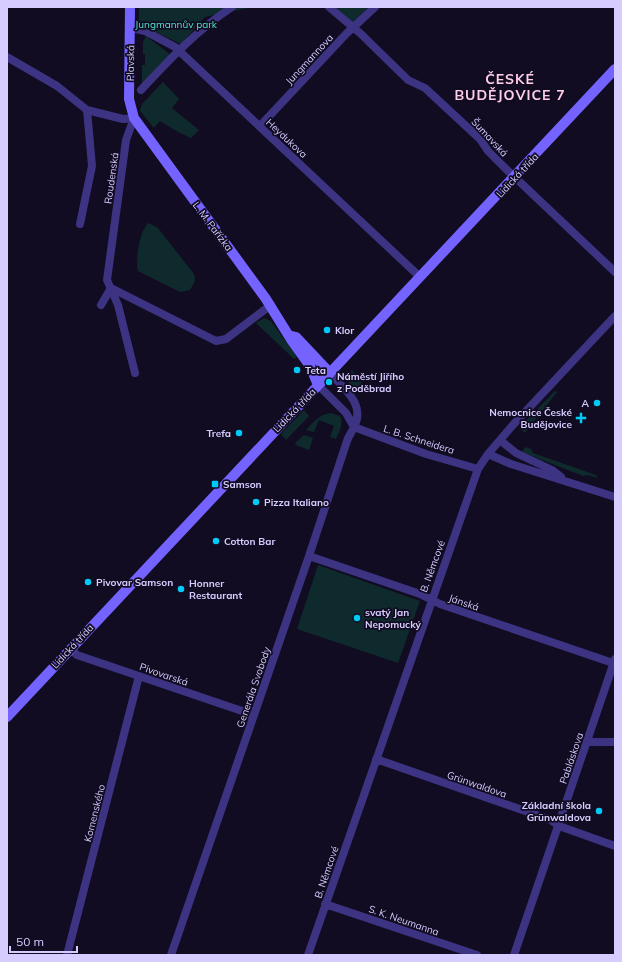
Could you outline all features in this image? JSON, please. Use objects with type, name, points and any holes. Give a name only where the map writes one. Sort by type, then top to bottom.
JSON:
[{"type":"street","name":"Plavská","points":[[130,7],[131,28],[129,99],[134,118]]},
{"type":"street","points":[[141,90],[174,55],[211,21],[232,7]]},
{"type":"street","name":"Šumavská","points":[[330,7],[408,80],[425,88],[480,139],[490,152],[515,177],[615,272]]},
{"type":"street","name":"Jungmannova","points":[[260,126],[353,28],[375,7]]},
{"type":"street","name":"Heydukova","points":[[131,28],[145,31],[179,51],[420,277]]},
{"type":"street","points":[[7,57],[57,86],[87,110],[123,119],[134,118]]},
{"type":"street","name":"Lidická třída","points":[[7,717],[615,69]]},
{"type":"street","name":"Roudenská","points":[[80,224],[92,166],[87,110]]},
{"type":"street","name":"Roudenská","points":[[101,305],[109,284],[126,140],[134,118]]},
{"type":"street","name":"L. M. Pařízka","points":[[134,118],[271,305],[292,341],[310,366],[318,385]]},
{"type":"street","points":[[109,284],[216,341],[221,341],[271,305]]},
{"type":"street","name":"Roudenská","points":[[109,284],[122,315],[135,373]]},
{"type":"street","name":"B. Němcové","points":[[308,955],[431,599],[478,469],[488,454],[501,441],[512,426],[615,316]]},
{"type":"street","points":[[290,336],[296,337],[330,373]]},
{"type":"street","name":"Generála Svobody","points":[[172,955],[347,441],[359,413],[353,397],[330,373]]},
{"type":"street","points":[[318,385],[346,413],[354,427]]},
{"type":"street","name":"L. B. Schneidera","points":[[354,427],[426,454],[478,469]]},
{"type":"street","points":[[501,441],[516,454],[552,470],[563,479]]},
{"type":"street","points":[[488,454],[511,464],[563,479],[615,497]]},
{"type":"street","name":"Jánská","points":[[309,556],[420,594],[440,604],[614,660]]},
{"type":"street","name":"Pivovarská","points":[[70,649],[78,655],[242,711],[253,717]]},
{"type":"street","name":"Pabláskova","points":[[514,955],[559,826],[614,660]]},
{"type":"street","name":"Komenského","points":[[67,955],[139,676]]},
{"type":"street","points":[[587,742],[615,742]]},
{"type":"street","name":"Grünwaldova","points":[[376,759],[551,820],[559,826],[615,846]]},
{"type":"street","name":"S. K. Neumanna","points":[[325,904],[477,955]]},
{"type":"green space","name":"Jungmannův park","points":[[139,7],[253,7],[205,17],[181,44],[139,24]]},
{"type":"green space","points":[[336,7],[368,7],[352,23]]},
{"type":"green space","points":[[146,36],[170,54],[142,85],[142,65],[145,65],[143,42]]},
{"type":"green space","points":[[163,82],[179,99],[172,108],[199,130],[191,138],[160,121],[154,128],[140,111],[142,104]]},
{"type":"green space","points":[[149,223],[158,228],[194,274],[195,281],[190,290],[180,292],[138,271],[137,260],[139,245],[143,231]]},
{"type":"green space","points":[[264,318],[271,321],[297,357],[294,359],[256,323]]},
{"type":"green space","points":[[352,370],[362,383],[355,389],[351,388],[346,378]]},
{"type":"green space","points":[[555,391],[557,392],[525,433],[519,428]]},
{"type":"green space","points":[[304,410],[309,416],[286,440],[281,434]]},
{"type":"green space","points":[[331,413],[340,416],[341,419],[341,428],[336,439],[330,437],[334,426],[319,420],[314,432],[306,430],[314,421],[323,415]]},
{"type":"green space","points":[[304,435],[313,438],[309,450],[296,445],[295,443]]},
{"type":"green space","points":[[525,447],[531,449],[533,453],[596,475],[598,478],[587,475],[583,476],[522,452]]},
{"type":"green space","points":[[318,565],[420,601],[398,663],[297,629]]},
{"type":"place","name":"Klor","points":[[327,330]]},
{"type":"place","name":"Teta","points":[[297,370]]},
{"type":"place","name":"Náměstí Jiřího z Poděbrad","points":[[329,382]]},
{"type":"place","name":"A","points":[[597,403]]},
{"type":"place","name":"Nemocnice České Budějovice","points":[[581,418]]},
{"type":"place","name":"Trefa","points":[[239,433]]},
{"type":"place","name":"Samson","points":[[215,484]]},
{"type":"place","name":"Pizza Italiano","points":[[256,502]]},
{"type":"place","name":"Cotton Bar","points":[[216,541]]},
{"type":"place","name":"Pivovar Samson","points":[[88,582]]},
{"type":"place","name":"Honner Restaurant","points":[[181,589]]},
{"type":"place","name":"svatý Jan Nepomucký","points":[[357,618]]},
{"type":"place","name":"Základní škola Grünwaldova","points":[[599,811]]},
{"type":"district","name":"ČESKÉ BUDĚJOVICE 7","points":[[510,88]]}]
